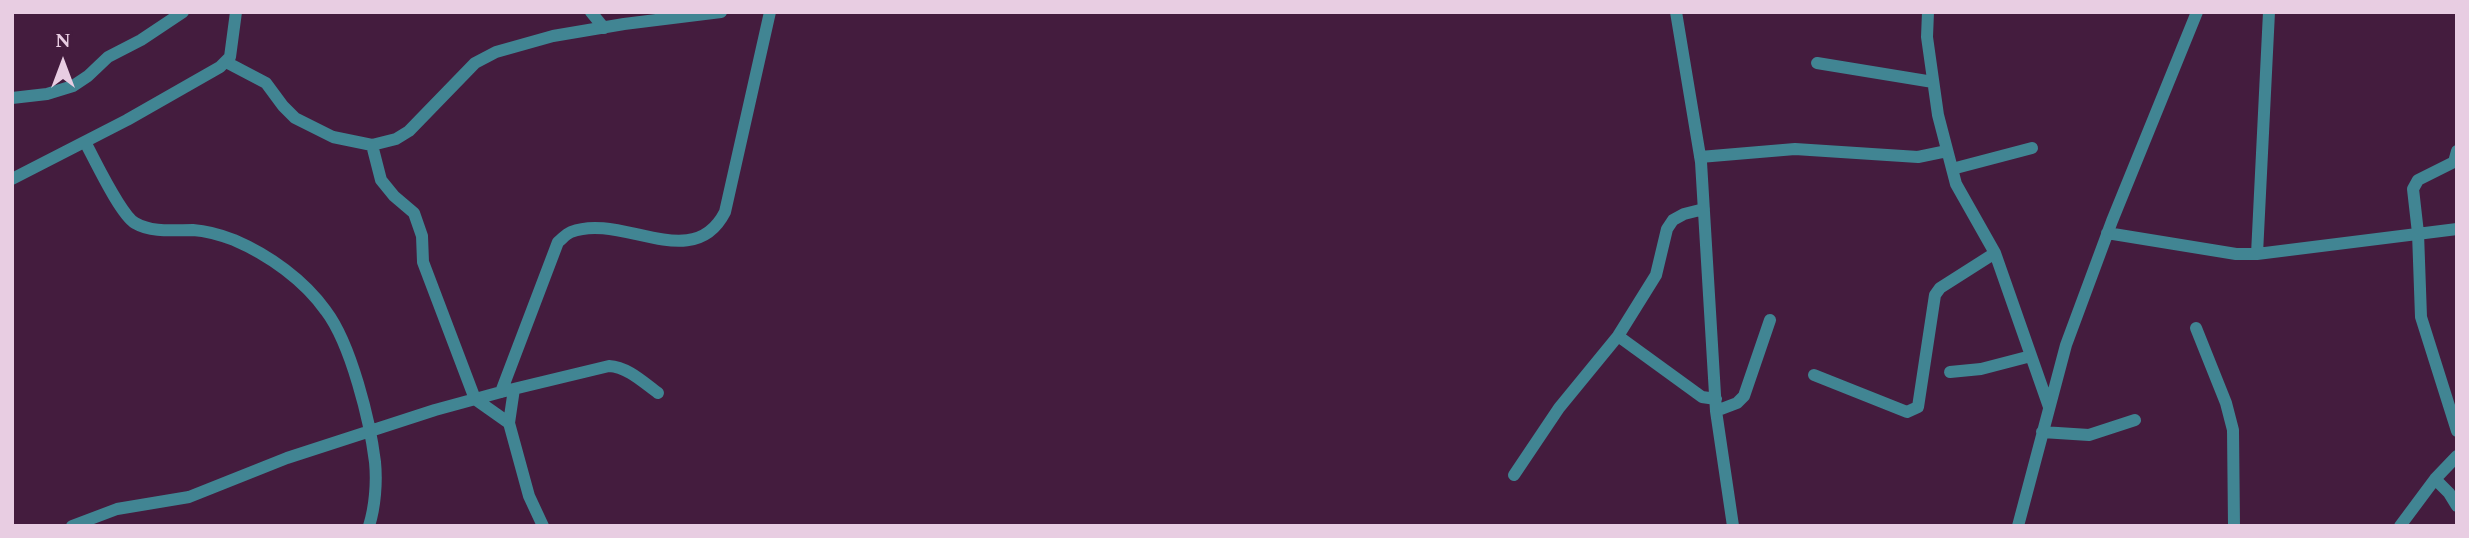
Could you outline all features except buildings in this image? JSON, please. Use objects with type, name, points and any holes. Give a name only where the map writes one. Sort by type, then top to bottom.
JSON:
[{"type":"street","points":[[12,98],[73,86],[108,57],[141,40],[183,12]]},
{"type":"street","points":[[12,180],[150,107],[226,62],[230,57],[236,12]]},
{"type":"street","points":[[591,12],[604,28]]},
{"type":"street","points":[[226,62],[266,83],[295,118],[333,138],[372,145],[396,139],[409,131],[475,63],[496,52],[553,36],[721,12]]},
{"type":"street","points":[[543,526],[529,496],[509,423],[508,390],[558,242],[570,232],[598,229],[688,242],[719,225],[725,212],[770,12]]},
{"type":"street","points":[[1675,12],[1700,157],[1716,405],[1733,526]]},
{"type":"street","points":[[1928,12],[1927,37],[1938,115],[1956,184],[1995,253],[2049,407]]},
{"type":"street","points":[[2018,526],[2066,345],[2107,233],[2197,12]]},
{"type":"street","points":[[2257,254],[2269,12]]},
{"type":"street","points":[[1817,63],[1933,82]]},
{"type":"street","points":[[85,142],[121,208],[134,223],[168,230],[215,233],[236,241],[268,258],[296,278],[326,311],[342,337],[370,432],[376,464],[369,526]]},
{"type":"street","points":[[372,145],[380,180],[414,213],[422,236],[423,262],[475,399],[509,423]]},
{"type":"street","points":[[1952,169],[2032,148]]},
{"type":"street","points":[[1700,157],[1796,149],[1918,157],[1947,151]]},
{"type":"street","points":[[2457,151],[2454,162],[2418,180],[2413,189],[2418,233],[2421,317],[2457,431]]},
{"type":"street","points":[[1514,475],[1559,408],[1618,336],[1656,275],[1667,229],[1673,220],[1704,209]]},
{"type":"street","points":[[2107,233],[2236,254],[2257,254],[2457,229]]},
{"type":"street","points":[[1814,375],[1908,412],[1913,411],[1918,407],[1936,295],[1940,288],[1995,253]]},
{"type":"street","points":[[1618,336],[1716,405],[1737,403],[1744,396],[1770,320]]},
{"type":"street","points":[[2196,328],[2234,430],[2234,526]]},
{"type":"street","points":[[1950,372],[1981,369],[2031,356]]},
{"type":"street","points":[[72,526],[117,509],[189,497],[287,458],[475,399],[609,366],[628,372],[658,393]]},
{"type":"street","points":[[2042,432],[2089,435],[2135,420]]},
{"type":"street","points":[[2400,526],[2435,479],[2457,456]]},
{"type":"street","points":[[2435,479],[2457,506]]}]
